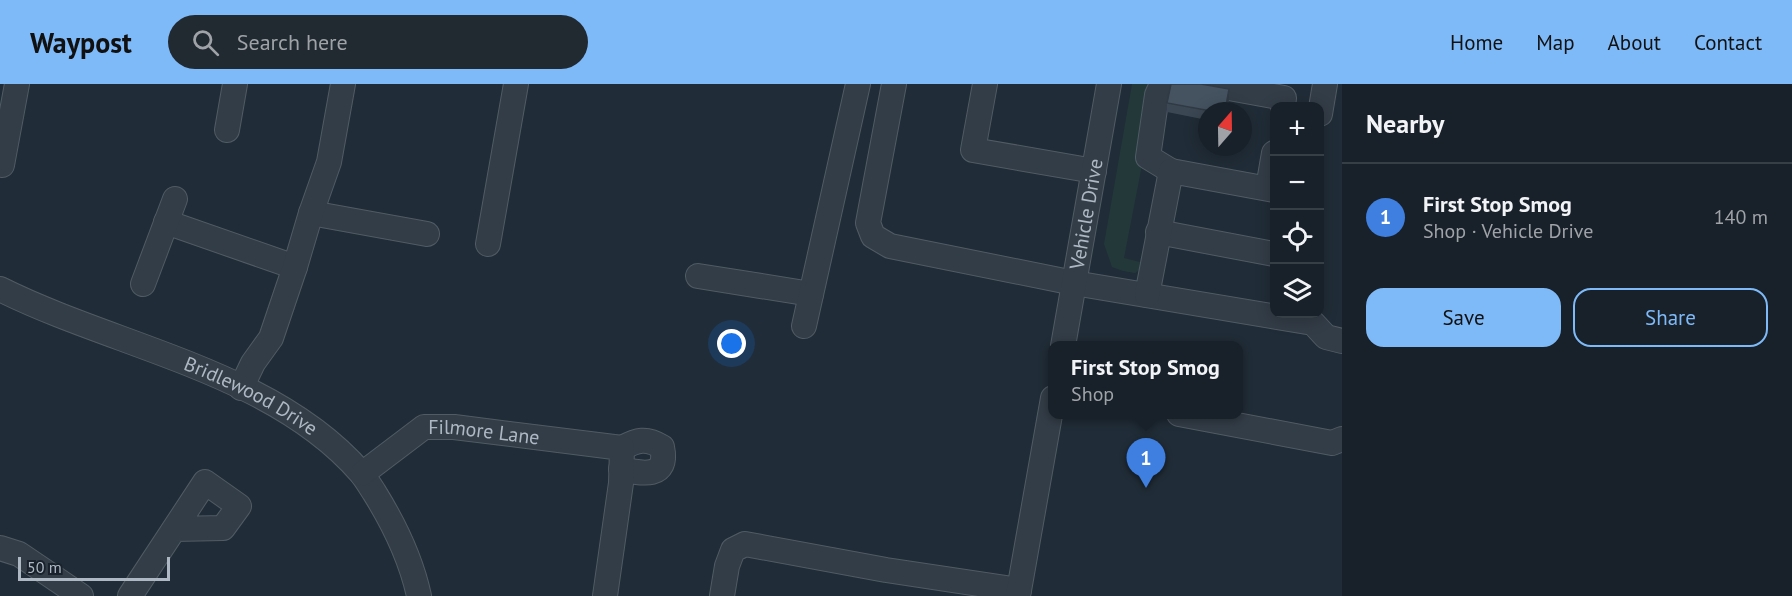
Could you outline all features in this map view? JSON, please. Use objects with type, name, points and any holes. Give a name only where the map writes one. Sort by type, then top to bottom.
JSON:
[{"type":"street","points":[[2,165],[17,84]]},
{"type":"street","points":[[226,130],[235,84]]},
{"type":"street","points":[[241,388],[253,363],[272,338],[296,267],[311,213],[329,162],[343,84]]},
{"type":"street","points":[[488,244],[516,84]]},
{"type":"street","points":[[804,326],[858,84]]},
{"type":"street","points":[[894,84],[868,223],[873,236],[890,246],[1074,283],[1270,314]]},
{"type":"street","points":[[985,84],[973,150],[1094,171]]},
{"type":"street","name":"Vehicle Drive","points":[[1063,341],[1109,84]]},
{"type":"street","points":[[1162,84],[1157,95],[1148,157],[1171,171],[1270,189]]},
{"type":"street","points":[[1207,84],[1284,98],[1284,102]]},
{"type":"street","points":[[1322,102],[1325,84]]},
{"type":"street","points":[[1147,296],[1171,171]]},
{"type":"street","points":[[143,284],[175,199]]},
{"type":"street","points":[[311,213],[427,234]]},
{"type":"street","points":[[166,222],[296,267]]},
{"type":"street","points":[[1158,232],[1270,253]]},
{"type":"street","points":[[698,276],[811,294]]},
{"type":"street","name":"Bridlewood Drive","points":[[3,298],[146,347],[211,373],[296,418],[329,442],[362,474],[388,515],[402,544],[419,596]]},
{"type":"street","points":[[1292,318],[1313,323],[1326,337],[1342,341]]},
{"type":"street","points":[[722,596],[734,550],[745,544],[1018,593],[1049,419]]},
{"type":"street","points":[[1205,419],[1332,443],[1342,439]]},
{"type":"street","name":"Filmore Lane","points":[[362,474],[424,427],[454,427],[622,459],[621,483],[605,596]]},
{"type":"street","points":[[130,596],[174,529]]},
{"type":"street","points":[[0,548],[19,554],[81,596]]},
{"type":"green space","points":[[1132,84],[1154,84],[1143,160],[1124,258],[1140,262],[1139,270],[1135,273],[1112,267],[1104,244]]},
{"type":"building","points":[[1171,84],[1201,84],[1229,89],[1227,102],[1198,102],[1198,109],[1167,103]]},
{"type":"place","name":"First Stop Smog","points":[[1146,488]]}]
